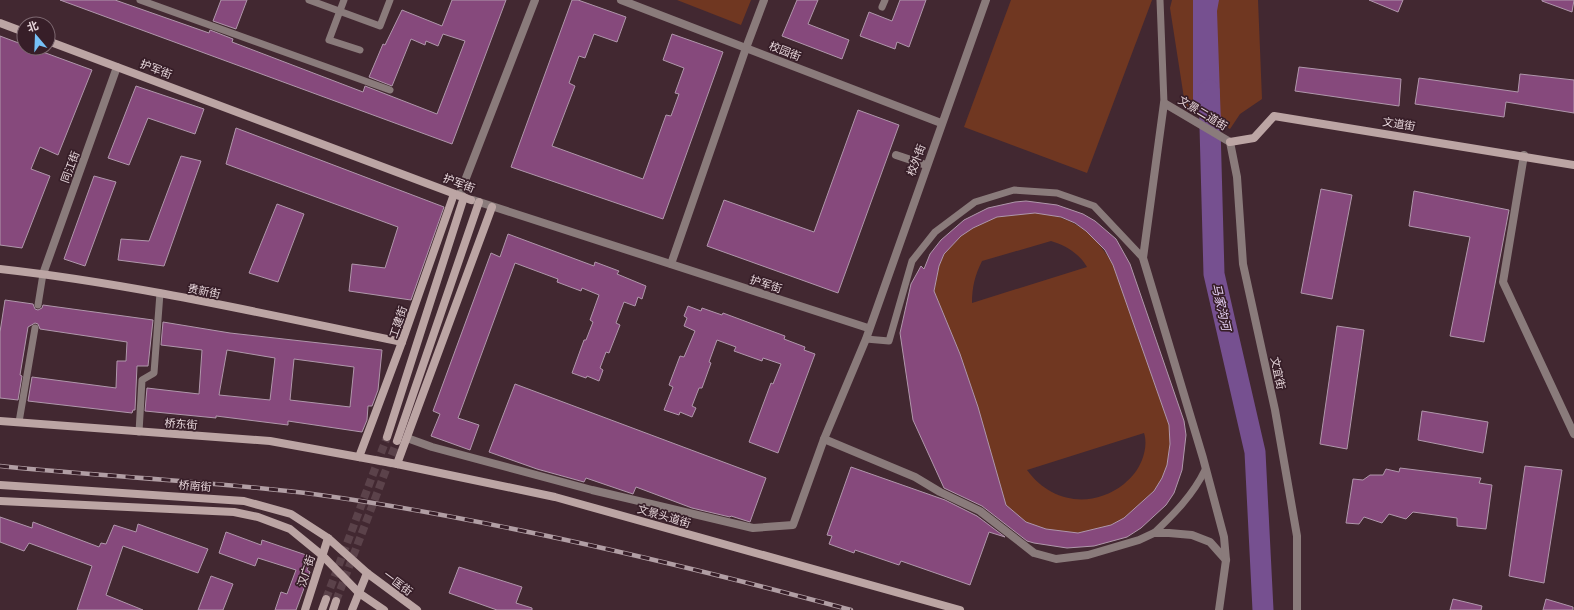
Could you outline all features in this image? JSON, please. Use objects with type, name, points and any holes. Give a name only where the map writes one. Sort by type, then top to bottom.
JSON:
[{"type":"street","name":"工建街","points":[[387,438],[466,198],[535,0]]},
{"type":"street","name":"校园街","points":[[621,0],[941,123]]},
{"type":"street","points":[[671,264],[764,0]]},
{"type":"street","name":"校外街","points":[[407,438],[432,448],[585,488],[753,528],[793,525],[824,439],[866,338],[868,328],[986,0]]},
{"type":"street","points":[[0,22],[16,29]]},
{"type":"street","name":"护军街","points":[[56,44],[466,198],[868,328]]},
{"type":"street","name":"同江街","points":[[43,274],[117,66]]},
{"type":"street","points":[[1164,103],[1142,258],[1224,537],[1226,560],[1219,610]]},
{"type":"street","name":"文景二道街","points":[[1164,103],[1230,142]]},
{"type":"street","name":"文道街","points":[[1230,142],[1254,138],[1274,116],[1574,164]]},
{"type":"street","name":"文宜街","points":[[1230,142],[1237,177],[1243,264],[1275,410],[1297,536],[1297,610]]},
{"type":"street","points":[[896,155],[926,165]]},
{"type":"street","points":[[1524,155],[1503,282],[1574,434]]},
{"type":"street","name":"工建街","points":[[359,457],[402,342],[466,198]]},
{"type":"street","name":"工建街","points":[[397,441],[466,198]]},
{"type":"street","points":[[397,464],[492,207]]},
{"type":"street","name":"贵新街","points":[[0,269],[43,274],[160,293],[402,342]]},
{"type":"street","name":"桥东街","points":[[0,421],[270,441],[359,457]]},
{"type":"street","points":[[824,439],[915,477],[940,492],[980,511],[1034,553],[1056,558],[1088,555],[1139,540],[1154,533],[1192,535],[1210,542],[1226,560]]},
{"type":"street","name":"文景头道街","points":[[359,457],[555,497],[960,610]]},
{"type":"street","name":"桥南街","points":[[0,485],[244,501],[291,514],[328,538],[367,573]]},
{"type":"street","points":[[0,501],[234,512],[258,518],[290,529],[323,556],[359,593],[384,610]]},
{"type":"street","name":"汉广街","points":[[305,610],[328,538]]},
{"type":"street","points":[[352,610],[367,573]]},
{"type":"street","name":"一匡街","points":[[367,573],[417,610]]},
{"type":"street","points":[[322,610],[326,599]]},
{"type":"street","points":[[333,610],[336,602]]},
{"type":"lane","points":[[140,0],[390,90]]},
{"type":"lane","points":[[309,0],[380,26],[390,0]]},
{"type":"lane","points":[[344,0],[329,40],[360,50]]},
{"type":"lane","points":[[1160,0],[1164,103]]},
{"type":"lane","points":[[866,338],[889,341],[912,261],[935,232],[975,202],[1014,190],[1057,193],[1094,206],[1142,258]]},
{"type":"lane","points":[[38,305],[43,274]]},
{"type":"lane","points":[[139,432],[142,380],[154,373],[160,293]]},
{"type":"lane","points":[[19,422],[35,328]]},
{"type":"lane","points":[[1154,533],[1180,508],[1205,470]]},
{"type":"shaded area","points":[[677,0],[751,0],[741,25]]},
{"type":"shaded area","points":[[1011,0],[1152,0],[1087,173],[964,127]]},
{"type":"shaded area","points":[[1172,0],[1258,0],[1262,99],[1240,114],[1230,129],[1193,109],[1186,111],[1170,8]]},
{"type":"shaded area","points":[[1193,0],[1219,0],[1217,11],[1221,124],[1193,109]]},
{"type":"shaded area","points":[[1035,213],[1061,218],[1071,222],[1090,235],[1098,243],[1113,265],[1169,425],[1170,444],[1167,465],[1162,478],[1154,491],[1124,518],[1111,525],[1078,533],[1046,529],[1026,522],[1006,505],[978,407],[960,354],[934,291],[939,266],[944,254],[961,236],[973,228],[997,217]],"holes":[[[1051,241],[1072,251],[1084,262],[1087,267],[972,303],[974,281],[982,261]],[[1144,433],[1145,450],[1137,470],[1124,484],[1112,492],[1099,497],[1072,499],[1060,496],[1048,490],[1027,470]]]},
{"type":"building","points":[[60,0],[115,0],[209,33],[210,30],[233,39],[232,42],[363,92],[365,86],[437,114],[465,41],[443,34],[438,46],[426,41],[425,45],[411,39],[392,86],[369,77],[383,44],[385,45],[402,10],[442,26],[452,0],[506,0],[452,144]]},
{"type":"building","points":[[221,0],[247,0],[236,29],[213,21]]},
{"type":"building","points":[[572,0],[578,0],[626,17],[617,42],[594,34],[585,58],[579,56],[569,83],[575,86],[552,146],[643,179],[666,115],[671,116],[679,94],[675,93],[684,68],[663,60],[672,34],[723,52],[663,219],[511,167]]},
{"type":"building","points":[[797,0],[818,0],[808,24],[849,40],[842,59],[782,36]]},
{"type":"building","points":[[900,0],[926,0],[909,47],[897,42],[895,49],[860,36],[869,12],[892,21]]},
{"type":"building","points":[[1369,0],[1403,0],[1398,12]]},
{"type":"building","points":[[1574,0],[1572,12],[1542,1]]},
{"type":"building","points":[[0,36],[16,42],[16,56],[54,56],[92,70],[58,155],[40,147],[31,169],[50,176],[22,248],[0,245]]},
{"type":"building","points":[[1299,67],[1401,79],[1399,106],[1295,91]]},
{"type":"building","points":[[1520,74],[1574,80],[1574,113],[1506,102],[1504,117],[1415,104],[1419,78],[1518,92]]},
{"type":"building","points":[[136,86],[204,109],[195,134],[148,118],[129,165],[108,158]]},
{"type":"building","points":[[858,110],[899,125],[838,293],[707,246],[724,200],[814,232]]},
{"type":"building","points":[[236,128],[444,207],[411,300],[349,291],[352,264],[385,268],[398,227],[226,164]]},
{"type":"building","points":[[181,156],[201,161],[164,266],[118,260],[121,239],[149,241]]},
{"type":"building","points":[[94,176],[116,182],[85,266],[64,259]]},
{"type":"building","points":[[1321,189],[1352,195],[1332,299],[1301,293]]},
{"type":"building","points":[[1414,191],[1509,210],[1484,342],[1450,336],[1470,237],[1409,226]]},
{"type":"building","points":[[1026,201],[1057,205],[1083,214],[1095,221],[1116,239],[1130,264],[1184,421],[1186,435],[1182,470],[1174,493],[1166,505],[1141,528],[1127,537],[1094,546],[1067,548],[1027,541],[982,506],[944,488],[913,420],[900,333],[911,284],[921,266],[924,269],[930,254],[941,240],[964,220],[988,208]],"holes":[[[1035,213],[1061,217],[1075,223],[1086,231],[1105,250],[1113,265],[1169,425],[1170,444],[1167,465],[1162,478],[1154,491],[1124,518],[1111,525],[1078,533],[1046,529],[1026,522],[1006,505],[978,407],[960,354],[934,291],[939,266],[944,254],[961,236],[973,228],[997,217]]]},
{"type":"building","points":[[277,204],[304,214],[278,282],[249,273]]},
{"type":"building","points":[[508,234],[594,266],[595,262],[619,271],[617,274],[646,286],[642,299],[638,297],[635,306],[624,302],[616,323],[620,325],[609,353],[606,352],[600,368],[603,370],[599,381],[587,376],[586,378],[572,373],[584,340],[586,340],[593,322],[590,320],[599,295],[582,288],[581,291],[557,282],[558,279],[515,263],[458,418],[479,425],[470,450],[431,436],[440,414],[433,411],[491,253],[500,257]]},
{"type":"building","points":[[5,300],[33,304],[35,309],[38,310],[42,308],[43,305],[153,320],[148,366],[137,366],[135,410],[133,410],[132,413],[28,401],[32,377],[116,388],[117,361],[126,361],[127,342],[40,329],[38,324],[35,323],[28,327],[20,375],[22,376],[18,400],[0,398],[0,332]]},
{"type":"building","points":[[688,306],[701,311],[702,308],[722,315],[723,313],[785,336],[784,339],[805,347],[804,350],[815,354],[778,453],[749,442],[771,383],[773,384],[781,364],[763,358],[762,361],[734,351],[736,347],[717,340],[702,388],[699,388],[692,406],[696,408],[692,417],[680,412],[679,415],[664,410],[673,387],[669,385],[680,356],[684,357],[695,331],[684,326],[687,318],[684,316]]},
{"type":"building","points":[[163,322],[230,333],[382,350],[378,390],[372,406],[368,406],[367,420],[362,432],[288,421],[288,425],[216,416],[216,418],[145,411],[147,388],[199,394],[202,350],[161,345]],"holes":[[[227,350],[275,358],[270,400],[219,395]],[[294,359],[354,367],[350,407],[290,400]]]},
{"type":"building","points":[[1337,326],[1364,330],[1347,449],[1320,444]]},
{"type":"building","points":[[515,384],[766,478],[750,522],[731,516],[692,508],[636,487],[633,494],[586,478],[584,482],[537,469],[489,452]]},
{"type":"building","points":[[1422,411],[1488,422],[1483,453],[1418,440]]},
{"type":"building","points":[[1525,466],[1562,470],[1544,583],[1509,576]]},
{"type":"building","points":[[851,467],[945,500],[977,516],[1005,537],[989,532],[970,585],[901,561],[899,565],[855,550],[854,553],[829,544],[832,536],[827,535]]},
{"type":"building","points":[[1400,468],[1481,478],[1479,483],[1492,485],[1486,529],[1457,526],[1457,518],[1413,512],[1406,519],[1389,514],[1382,523],[1364,517],[1359,524],[1346,523],[1353,479],[1363,480],[1370,475],[1383,475],[1386,469],[1399,472]]},
{"type":"building","points":[[0,517],[32,528],[33,522],[99,547],[101,543],[106,544],[114,525],[136,532],[138,524],[208,549],[198,573],[123,546],[106,595],[143,610],[77,610],[92,566],[29,543],[24,551],[0,542]]},
{"type":"building","points":[[226,532],[261,545],[262,540],[312,557],[307,570],[310,572],[296,610],[275,610],[281,592],[287,594],[296,570],[258,558],[255,566],[219,553]]},
{"type":"building","points":[[459,567],[522,587],[516,603],[532,608],[532,610],[497,610],[449,593]]},
{"type":"building","points":[[211,576],[233,584],[223,610],[198,610]]},
{"type":"building","points":[[1453,599],[1482,606],[1481,610],[1450,610]]},
{"type":"building","points":[[1546,599],[1573,607],[1573,610],[1543,610]]},
{"type":"waterway","name":"马家沟河","points":[[1209,90],[1214,274],[1255,452],[1263,610]]},
{"type":"tunnel","points":[[326,599],[387,437]]},
{"type":"tunnel","points":[[336,601],[397,441]]},
{"type":"railway","points":[[0,466],[280,490],[402,508],[511,528],[617,551],[734,579],[851,610]]}]
